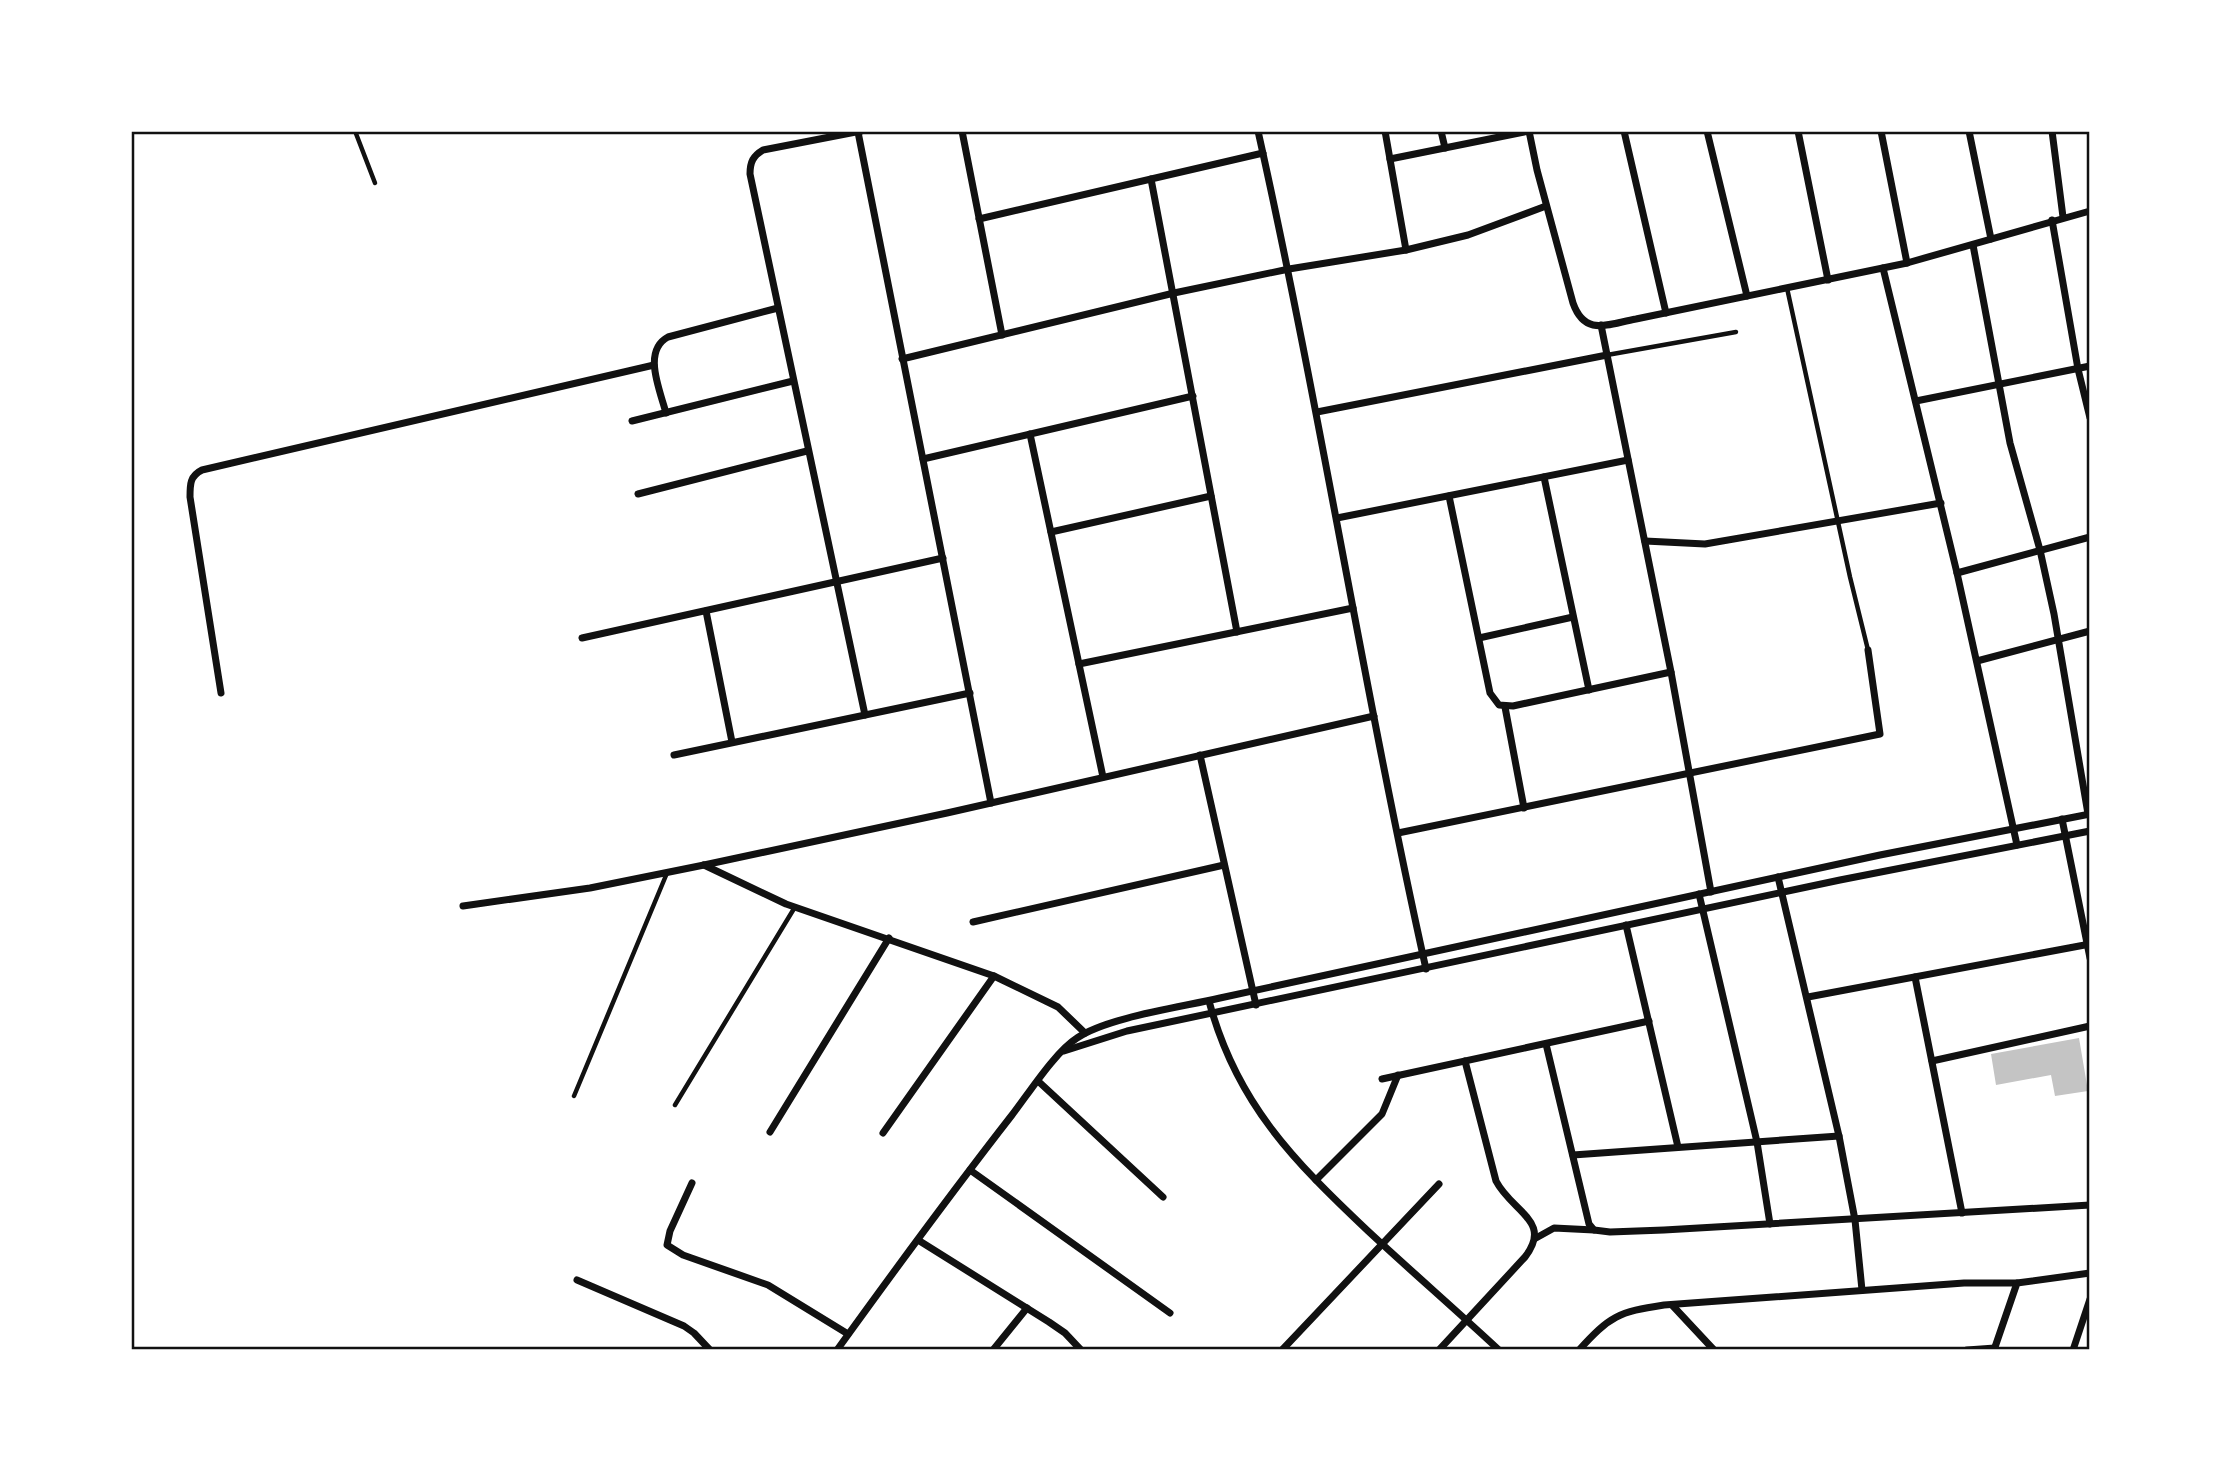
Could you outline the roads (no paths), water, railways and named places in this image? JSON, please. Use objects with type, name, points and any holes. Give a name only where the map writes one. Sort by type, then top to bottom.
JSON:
[{"type":"street","points":[[962,131],[1002,335]]},
{"type":"street","points":[[1258,131],[1289,269],[1374,716],[1426,969]]},
{"type":"street","points":[[1385,131],[1406,250]]},
{"type":"street","points":[[1441,131],[1445,149]]},
{"type":"street","points":[[1390,159],[1529,131],[1546,206],[1577,315],[1583,323],[1601,325],[1907,263],[2090,211]]},
{"type":"street","points":[[1624,131],[1666,313]]},
{"type":"street","points":[[1707,131],[1747,296]]},
{"type":"street","points":[[1798,131],[1828,280]]},
{"type":"street","points":[[1881,131],[1907,263]]},
{"type":"street","points":[[1969,131],[1992,239]]},
{"type":"street","points":[[2052,131],[2063,217]]},
{"type":"street","points":[[865,715],[750,174],[750,165],[756,154],[764,150],[860,132],[902,359],[991,803]]},
{"type":"street","points":[[979,219],[1263,153]]},
{"type":"street","points":[[1152,179],[1237,632]]},
{"type":"street","points":[[902,359],[1174,293],[1289,269],[1406,250],[1468,235],[1546,206]]},
{"type":"street","points":[[2052,220],[2078,369],[2090,418]]},
{"type":"street","points":[[837,1350],[1038,1082],[1069,1044],[1085,1033],[1125,1020],[1699,894],[2089,814],[2059,639],[2040,550],[2022,490],[1997,385],[1973,244]]},
{"type":"street","points":[[1883,268],[1941,503],[2017,845]]},
{"type":"street","points":[[666,413],[654,365],[656,347],[660,341],[778,308]]},
{"type":"street","points":[[1601,325],[1671,672],[1711,892]]},
{"type":"street","points":[[1317,412],[1607,355]]},
{"type":"street","points":[[221,693],[190,497],[190,484],[194,474],[324,441],[654,365]]},
{"type":"street","points":[[1916,401],[2090,366]]},
{"type":"street","points":[[632,421],[793,382]]},
{"type":"street","points":[[923,459],[1193,396]]},
{"type":"street","points":[[1030,434],[1103,777]]},
{"type":"street","points":[[638,494],[807,451]]},
{"type":"street","points":[[1336,518],[1628,460]]},
{"type":"street","points":[[1544,477],[1588,690]]},
{"type":"street","points":[[1051,532],[1211,496]]},
{"type":"street","points":[[1449,496],[1490,693],[1499,705],[1505,707],[1671,672]]},
{"type":"street","points":[[1645,541],[1705,544],[1941,503]]},
{"type":"street","points":[[1957,573],[2090,537]]},
{"type":"street","points":[[582,638],[943,558]]},
{"type":"street","points":[[1079,664],[1353,608]]},
{"type":"street","points":[[706,611],[732,742]]},
{"type":"street","points":[[1479,638],[1573,617]]},
{"type":"street","points":[[1977,661],[2090,631]]},
{"type":"street","points":[[1398,833],[1880,734],[1868,650]]},
{"type":"street","points":[[674,755],[970,693]]},
{"type":"street","points":[[1505,707],[1524,808]]},
{"type":"street","points":[[463,906],[590,888],[704,865],[1374,716]]},
{"type":"street","points":[[1200,755],[1256,1004]]},
{"type":"street","points":[[2062,819],[2090,958]]},
{"type":"street","points":[[1064,1051],[1127,1031],[1782,892],[2090,831]]},
{"type":"street","points":[[704,865],[795,907],[994,976],[1058,1007],[1078,1023],[1085,1033]]},
{"type":"street","points":[[972,922],[1224,865]]},
{"type":"street","points":[[1778,877],[1839,1136],[1855,1220],[1862,1290]]},
{"type":"street","points":[[1699,894],[1757,1142],[1770,1224]]},
{"type":"street","points":[[1626,925],[1678,1147]]},
{"type":"street","points":[[770,1132],[889,938]]},
{"type":"street","points":[[1808,997],[2088,944]]},
{"type":"street","points":[[883,1133],[994,976]]},
{"type":"street","points":[[1915,977],[1962,1213]]},
{"type":"street","points":[[1209,1001],[1228,1059],[1243,1088],[1292,1156],[1382,1244],[1499,1350]]},
{"type":"street","points":[[1382,1079],[1649,1021]]},
{"type":"street","points":[[1932,1061],[2090,1026]]},
{"type":"street","points":[[1546,1044],[1589,1224],[1594,1230]]},
{"type":"street","points":[[1439,1350],[1525,1257],[1536,1238],[1535,1228],[1501,1192],[1496,1181],[1465,1061]]},
{"type":"street","points":[[1317,1181],[1382,1114],[1398,1075]]},
{"type":"street","points":[[1038,1082],[1163,1197]]},
{"type":"street","points":[[1573,1155],[1839,1136]]},
{"type":"street","points":[[970,1170],[1170,1313]]},
{"type":"street","points":[[692,1183],[670,1231],[667,1245],[683,1255],[768,1285],[848,1334]]},
{"type":"street","points":[[1282,1350],[1439,1184]]},
{"type":"street","points":[[1536,1238],[1554,1228],[1626,1232],[2090,1205]]},
{"type":"street","points":[[918,1240],[1065,1333],[1082,1350]]},
{"type":"street","points":[[1579,1350],[1607,1321],[1634,1310],[1862,1290],[1964,1283],[2017,1283],[2090,1273]]},
{"type":"street","points":[[577,1280],[684,1326],[710,1350]]},
{"type":"street","points":[[1967,1350],[1994,1349],[2017,1283]]},
{"type":"street","points":[[2073,1350],[2090,1299]]},
{"type":"street","points":[[1672,1305],[1714,1350]]},
{"type":"street","points":[[993,1350],[1027,1308]]},
{"type":"lane","points":[[355,131],[375,183]]},
{"type":"lane","points":[[1787,288],[1868,650]]},
{"type":"lane","points":[[1607,355],[1736,332]]},
{"type":"lane","points":[[574,1096],[667,872]]},
{"type":"lane","points":[[675,1105],[795,907]]}]
